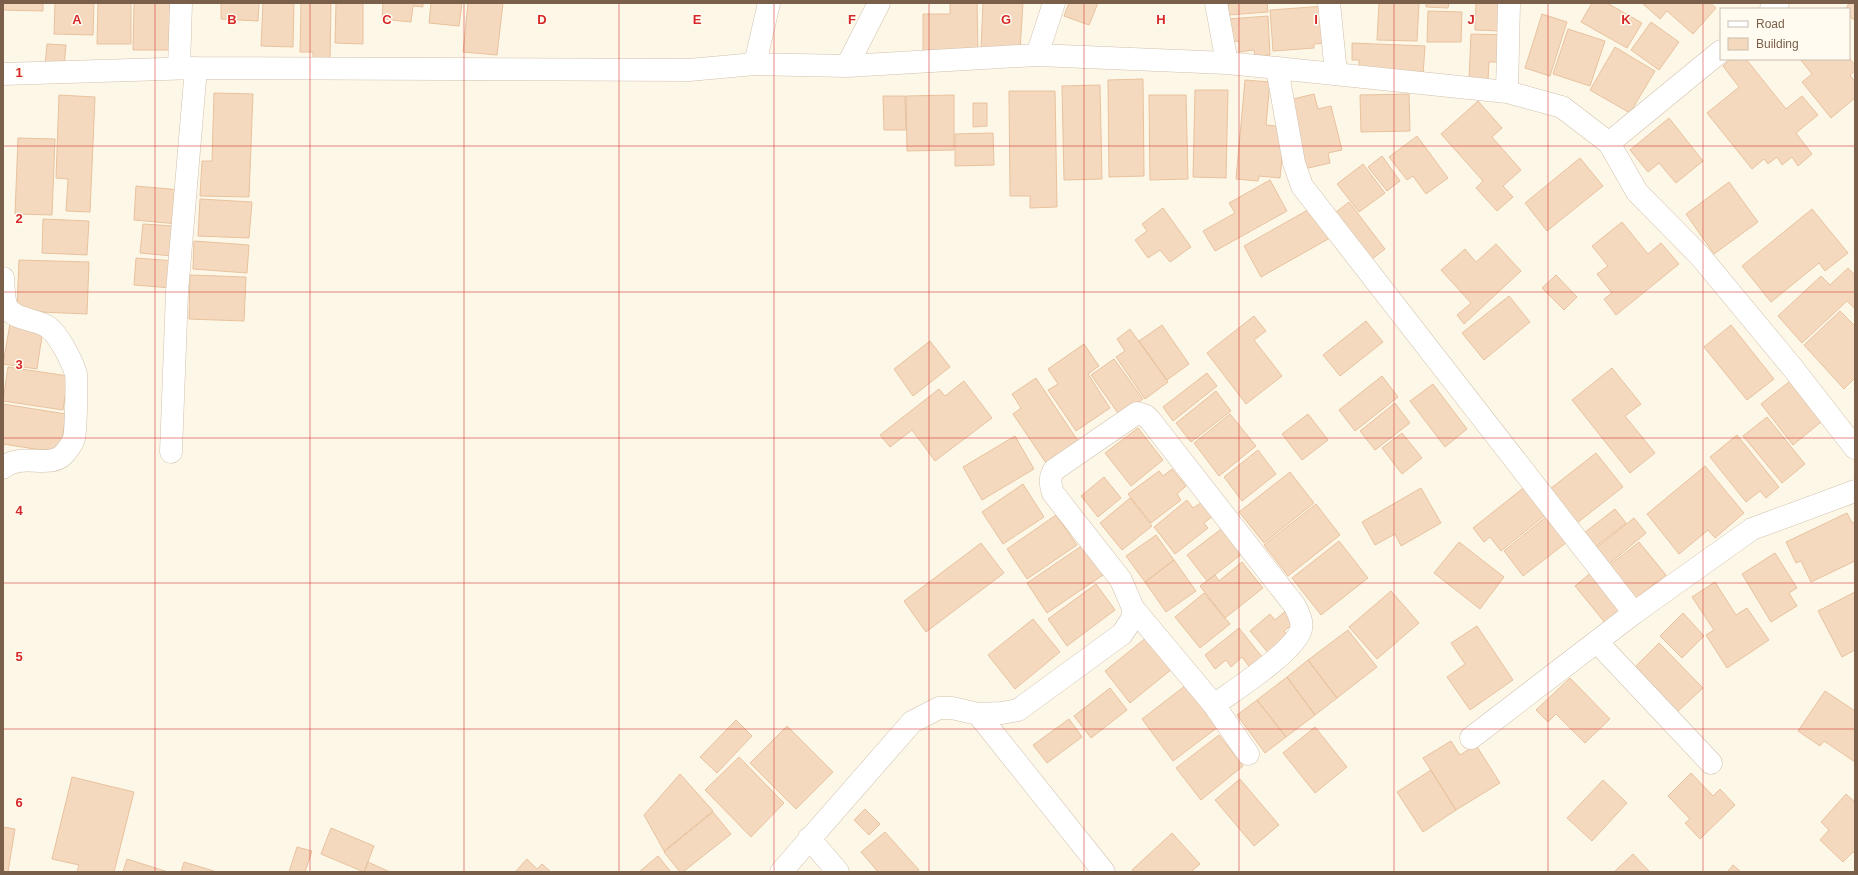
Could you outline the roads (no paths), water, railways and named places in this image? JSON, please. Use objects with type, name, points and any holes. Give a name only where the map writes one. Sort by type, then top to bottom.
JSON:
[{"type":"street","points":[[170,452],[188,68],[181,3]]},
{"type":"street","points":[[755,64],[769,3]]},
{"type":"street","points":[[847,66],[879,3]]},
{"type":"street","points":[[1037,55],[1054,3]]},
{"type":"street","points":[[1216,3],[1228,63]]},
{"type":"street","points":[[1329,3],[1336,73]]},
{"type":"street","points":[[1507,92],[1508,3]]},
{"type":"street","points":[[1609,143],[1720,52]]},
{"type":"street","points":[[3,74],[188,68],[689,70],[755,64],[847,66],[1037,55],[1228,63],[1336,73],[1507,92],[1562,107],[1609,143],[1637,192],[1700,256],[1792,367],[1855,448]]},
{"type":"street","points":[[1277,68],[1294,163],[1302,186],[1634,613]]},
{"type":"street","points":[[3,278],[6,310],[15,315],[48,327],[67,352],[76,375],[74,438],[67,451],[55,461],[17,461],[3,468]]},
{"type":"street","points":[[1214,705],[1279,657],[1298,638],[1301,628],[1300,616],[1295,606],[1150,420],[1146,416],[1137,413],[1054,470],[1050,475],[1053,493],[1120,580],[1133,608],[1214,705],[1248,754]]},
{"type":"street","points":[[1471,738],[1634,613],[1752,529],[1855,491]]},
{"type":"street","points":[[781,872],[809,838],[912,722],[939,708],[952,708],[978,714],[1002,713],[1018,710],[1122,634],[1132,619],[1133,608]]},
{"type":"street","points":[[1597,642],[1711,762]]},
{"type":"street","points":[[978,714],[1104,872]]},
{"type":"street","points":[[809,838],[838,872]]}]
